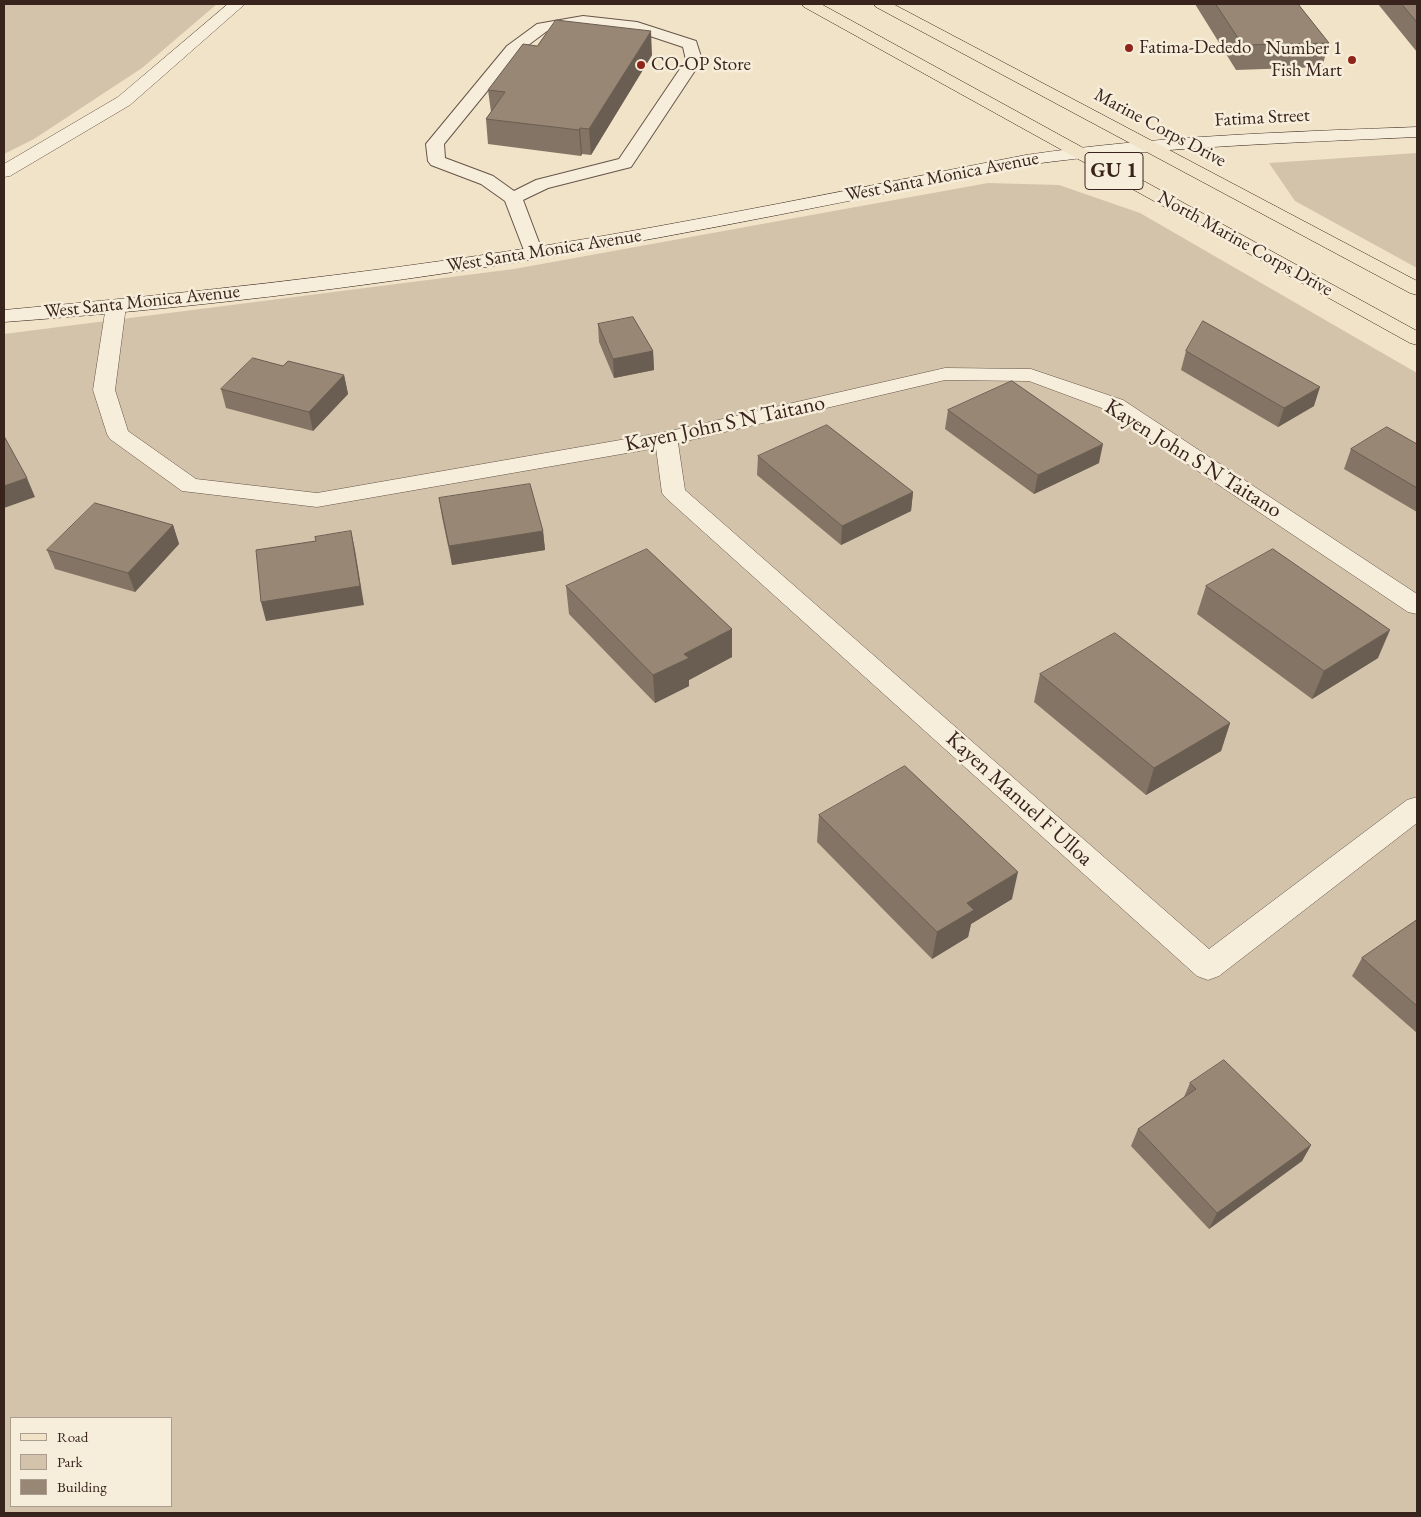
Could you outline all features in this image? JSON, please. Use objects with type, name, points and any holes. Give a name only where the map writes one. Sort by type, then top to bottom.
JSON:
[{"type":"main road","name":"North Marine Corps Drive","points":[[810,4],[1417,339]]},
{"type":"main road","name":"Marine Corps Drive","points":[[882,4],[1417,289]]},
{"type":"street","points":[[4,172],[124,101],[237,4]]},
{"type":"street","name":"Fatima Street","points":[[1078,152],[1145,145],[1417,132]]},
{"type":"street","name":"West Santa Monica Avenue","points":[[4,316],[345,281],[534,253],[697,225],[1026,160],[1078,152]]},
{"type":"street","name":"Kayen John S N Taitano","points":[[116,306],[104,390],[118,434],[190,486],[318,500],[666,439],[945,374],[1031,376],[1115,405],[1417,606]]},
{"type":"street","name":"Kayen Manuel F Ulloa","points":[[666,439],[674,493],[1208,967],[1417,808]]},
{"type":"lane","points":[[513,198],[542,184],[625,163],[694,60],[690,44],[637,27],[583,21],[542,28],[513,49],[434,144],[438,161],[487,180],[513,198],[534,253]]},
{"type":"green space","points":[[4,4],[217,4],[142,68],[34,139],[4,154]]},
{"type":"green space","points":[[1417,153],[1417,268],[1295,201],[1269,163]]},
{"type":"green space","points":[[988,183],[1059,185],[1140,213],[1417,373],[1417,1513],[4,1513],[4,334],[514,269]]},
{"type":"building","points":[[1216,4],[1298,4],[1329,43],[1243,45]]},
{"type":"building","points":[[1402,4],[1417,4],[1417,22]]},
{"type":"building","points":[[556,20],[651,31],[589,129],[580,128],[579,130],[486,119],[505,92],[488,90],[523,44],[537,46]]},
{"type":"building","points":[[633,317],[653,351],[613,359],[598,324]]},
{"type":"building","points":[[1203,321],[1320,387],[1284,408],[1186,351]]},
{"type":"building","points":[[253,358],[283,366],[288,361],[344,375],[309,412],[221,389]]},
{"type":"building","points":[[1012,381],[1103,444],[1038,475],[948,410]]},
{"type":"building","points":[[827,425],[913,492],[842,526],[758,456]]},
{"type":"building","points":[[1387,427],[1417,444],[1417,488],[1351,449]]},
{"type":"building","points":[[4,436],[27,478],[4,486]]},
{"type":"building","points":[[530,484],[543,531],[449,546],[439,498]]},
{"type":"building","points":[[95,503],[173,525],[128,573],[47,550]]},
{"type":"building","points":[[351,531],[360,586],[261,602],[256,550],[316,541],[315,537]]},
{"type":"building","points":[[647,549],[732,629],[684,654],[689,658],[653,675],[566,586]]},
{"type":"building","points":[[1273,549],[1390,630],[1324,671],[1206,586]]},
{"type":"building","points":[[1115,633],[1230,723],[1154,768],[1040,674]]},
{"type":"building","points":[[905,766],[1018,872],[967,903],[974,910],[937,932],[819,815]]},
{"type":"building","points":[[1417,920],[1417,1006],[1362,958]]},
{"type":"building","points":[[1224,1060],[1311,1145],[1217,1213],[1138,1129],[1196,1089],[1190,1083]]},
{"type":"place","name":"Fatima-Dededo","points":[[1129,48]]},
{"type":"place","name":"Number 1 Fish Mart","points":[[1352,60]]},
{"type":"place","name":"CO-OP Store","points":[[641,65]]}]
